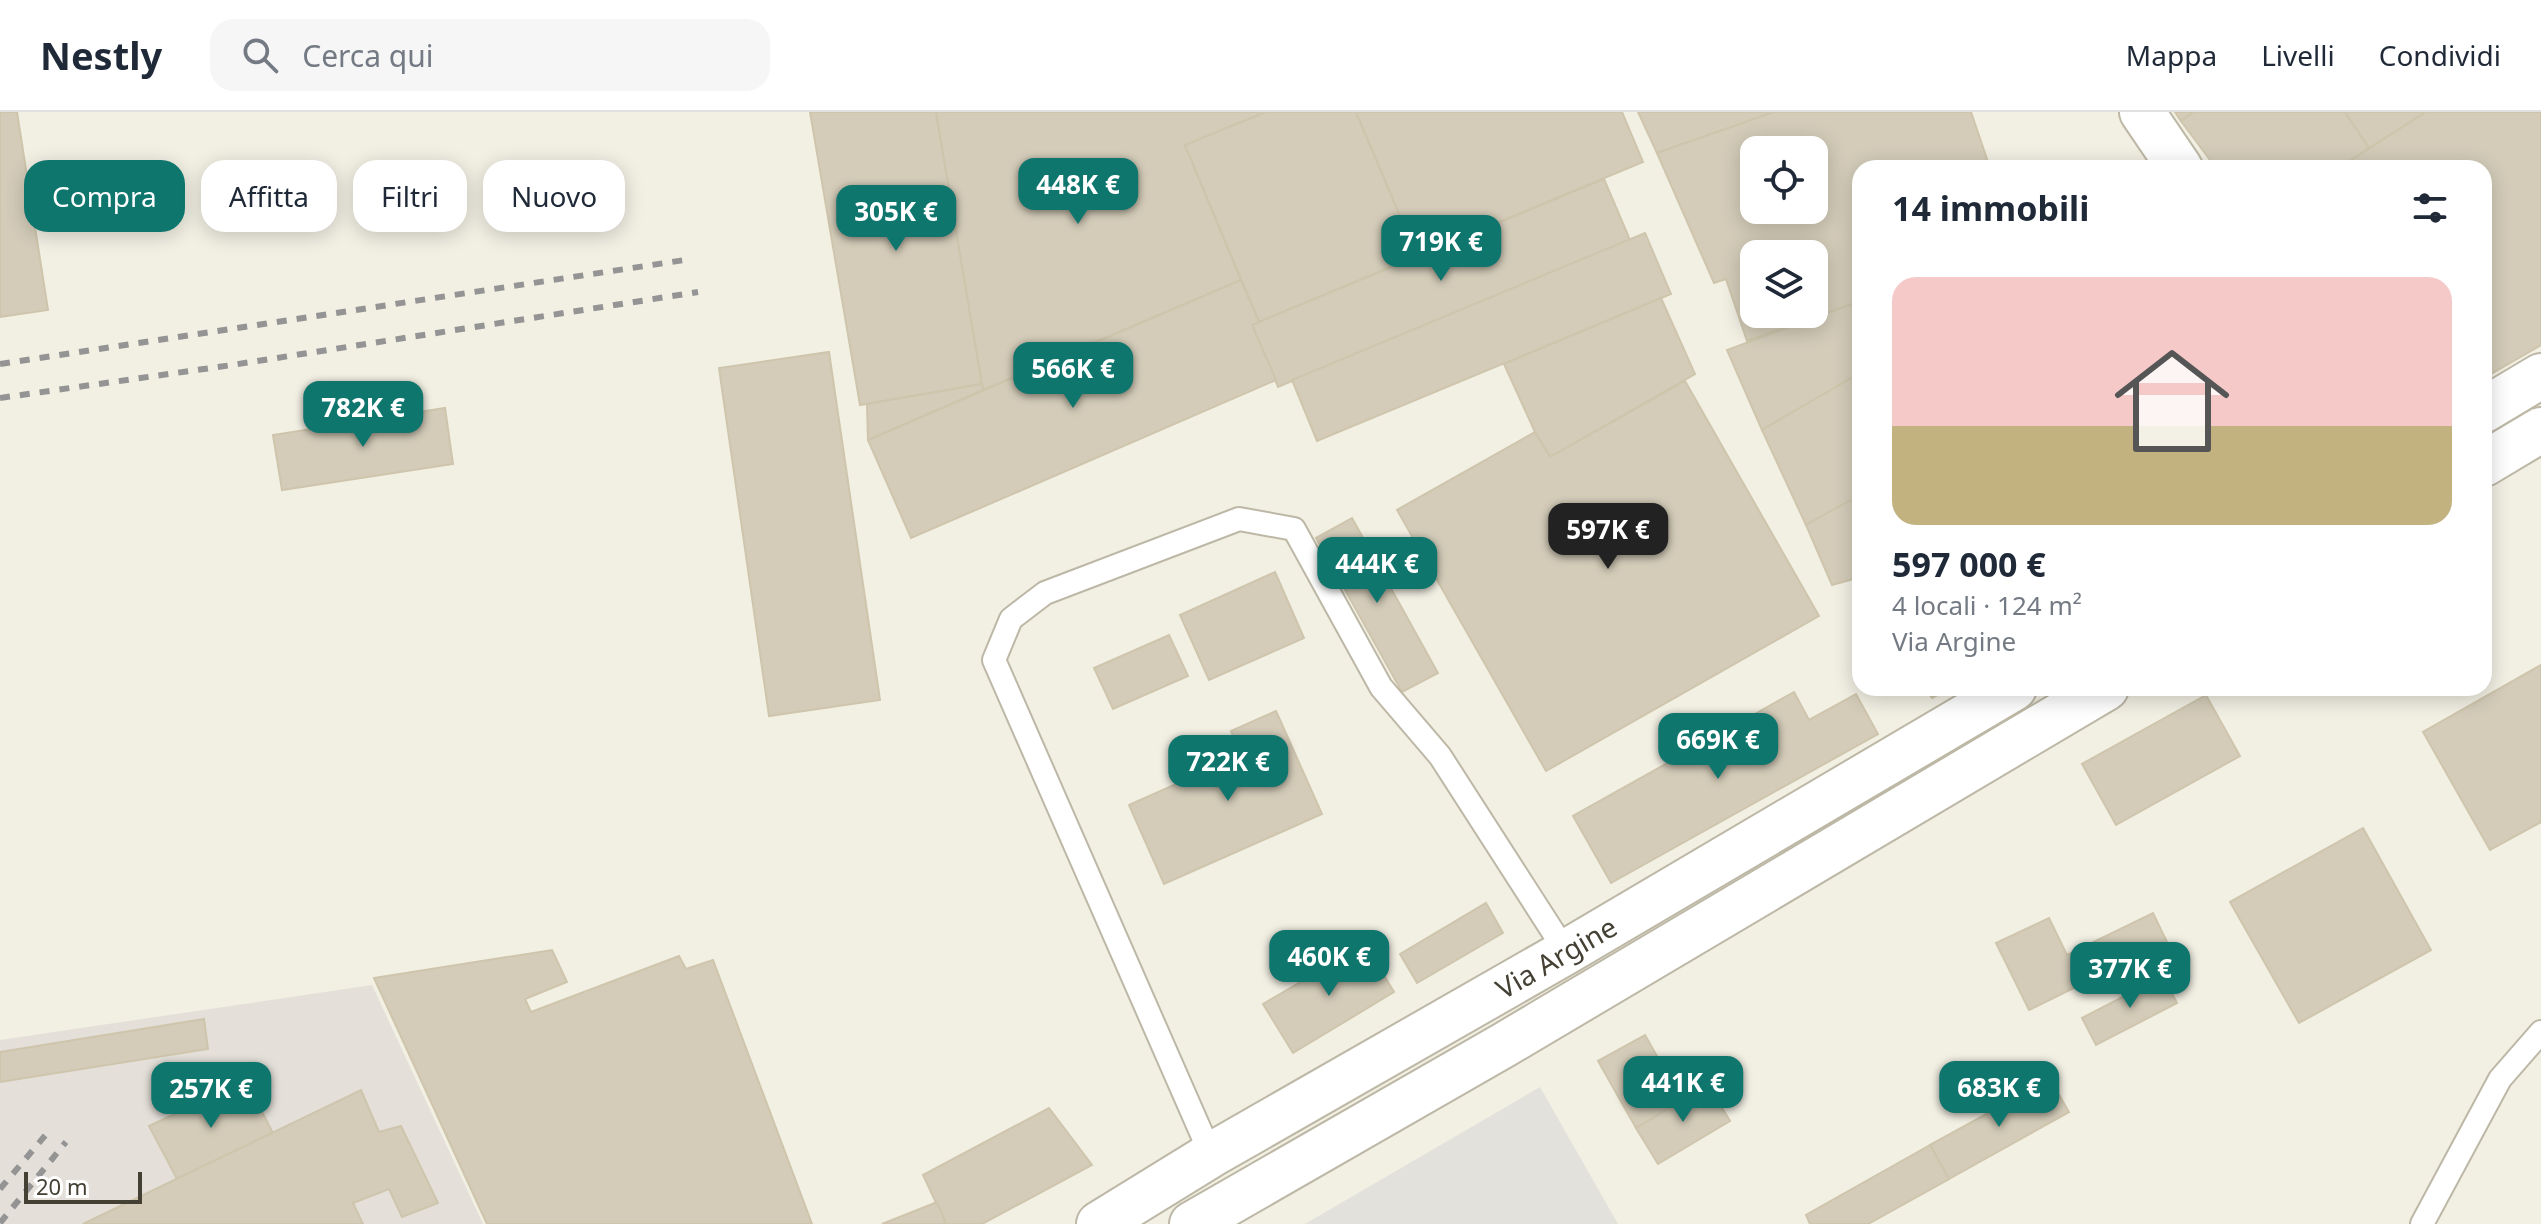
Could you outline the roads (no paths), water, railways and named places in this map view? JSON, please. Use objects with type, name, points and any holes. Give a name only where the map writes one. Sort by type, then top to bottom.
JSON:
[{"type":"street","points":[[2142,112],[2175,160]]},
{"type":"street","points":[[2492,405],[2541,376]]},
{"type":"street","points":[[2492,459],[2541,430]]},
{"type":"street","name":"Via Argine","points":[[1099,1224],[1211,1155],[1566,952],[2000,696]]},
{"type":"street","name":"Via Argine","points":[[1192,1224],[1504,1045],[2093,696]]},
{"type":"lane","points":[[1211,1155],[994,660],[1011,619],[1045,593],[1239,519],[1294,529],[1381,687],[1440,756],[1566,952]]},
{"type":"lane","points":[[2422,1224],[2500,1079],[2541,1032]]},
{"type":"railway","points":[[0,364],[691,259]]},
{"type":"railway","points":[[0,398],[698,292]]},
{"type":"railway","points":[[0,1189],[49,1131]]},
{"type":"railway","points":[[0,1223],[66,1142]]}]
